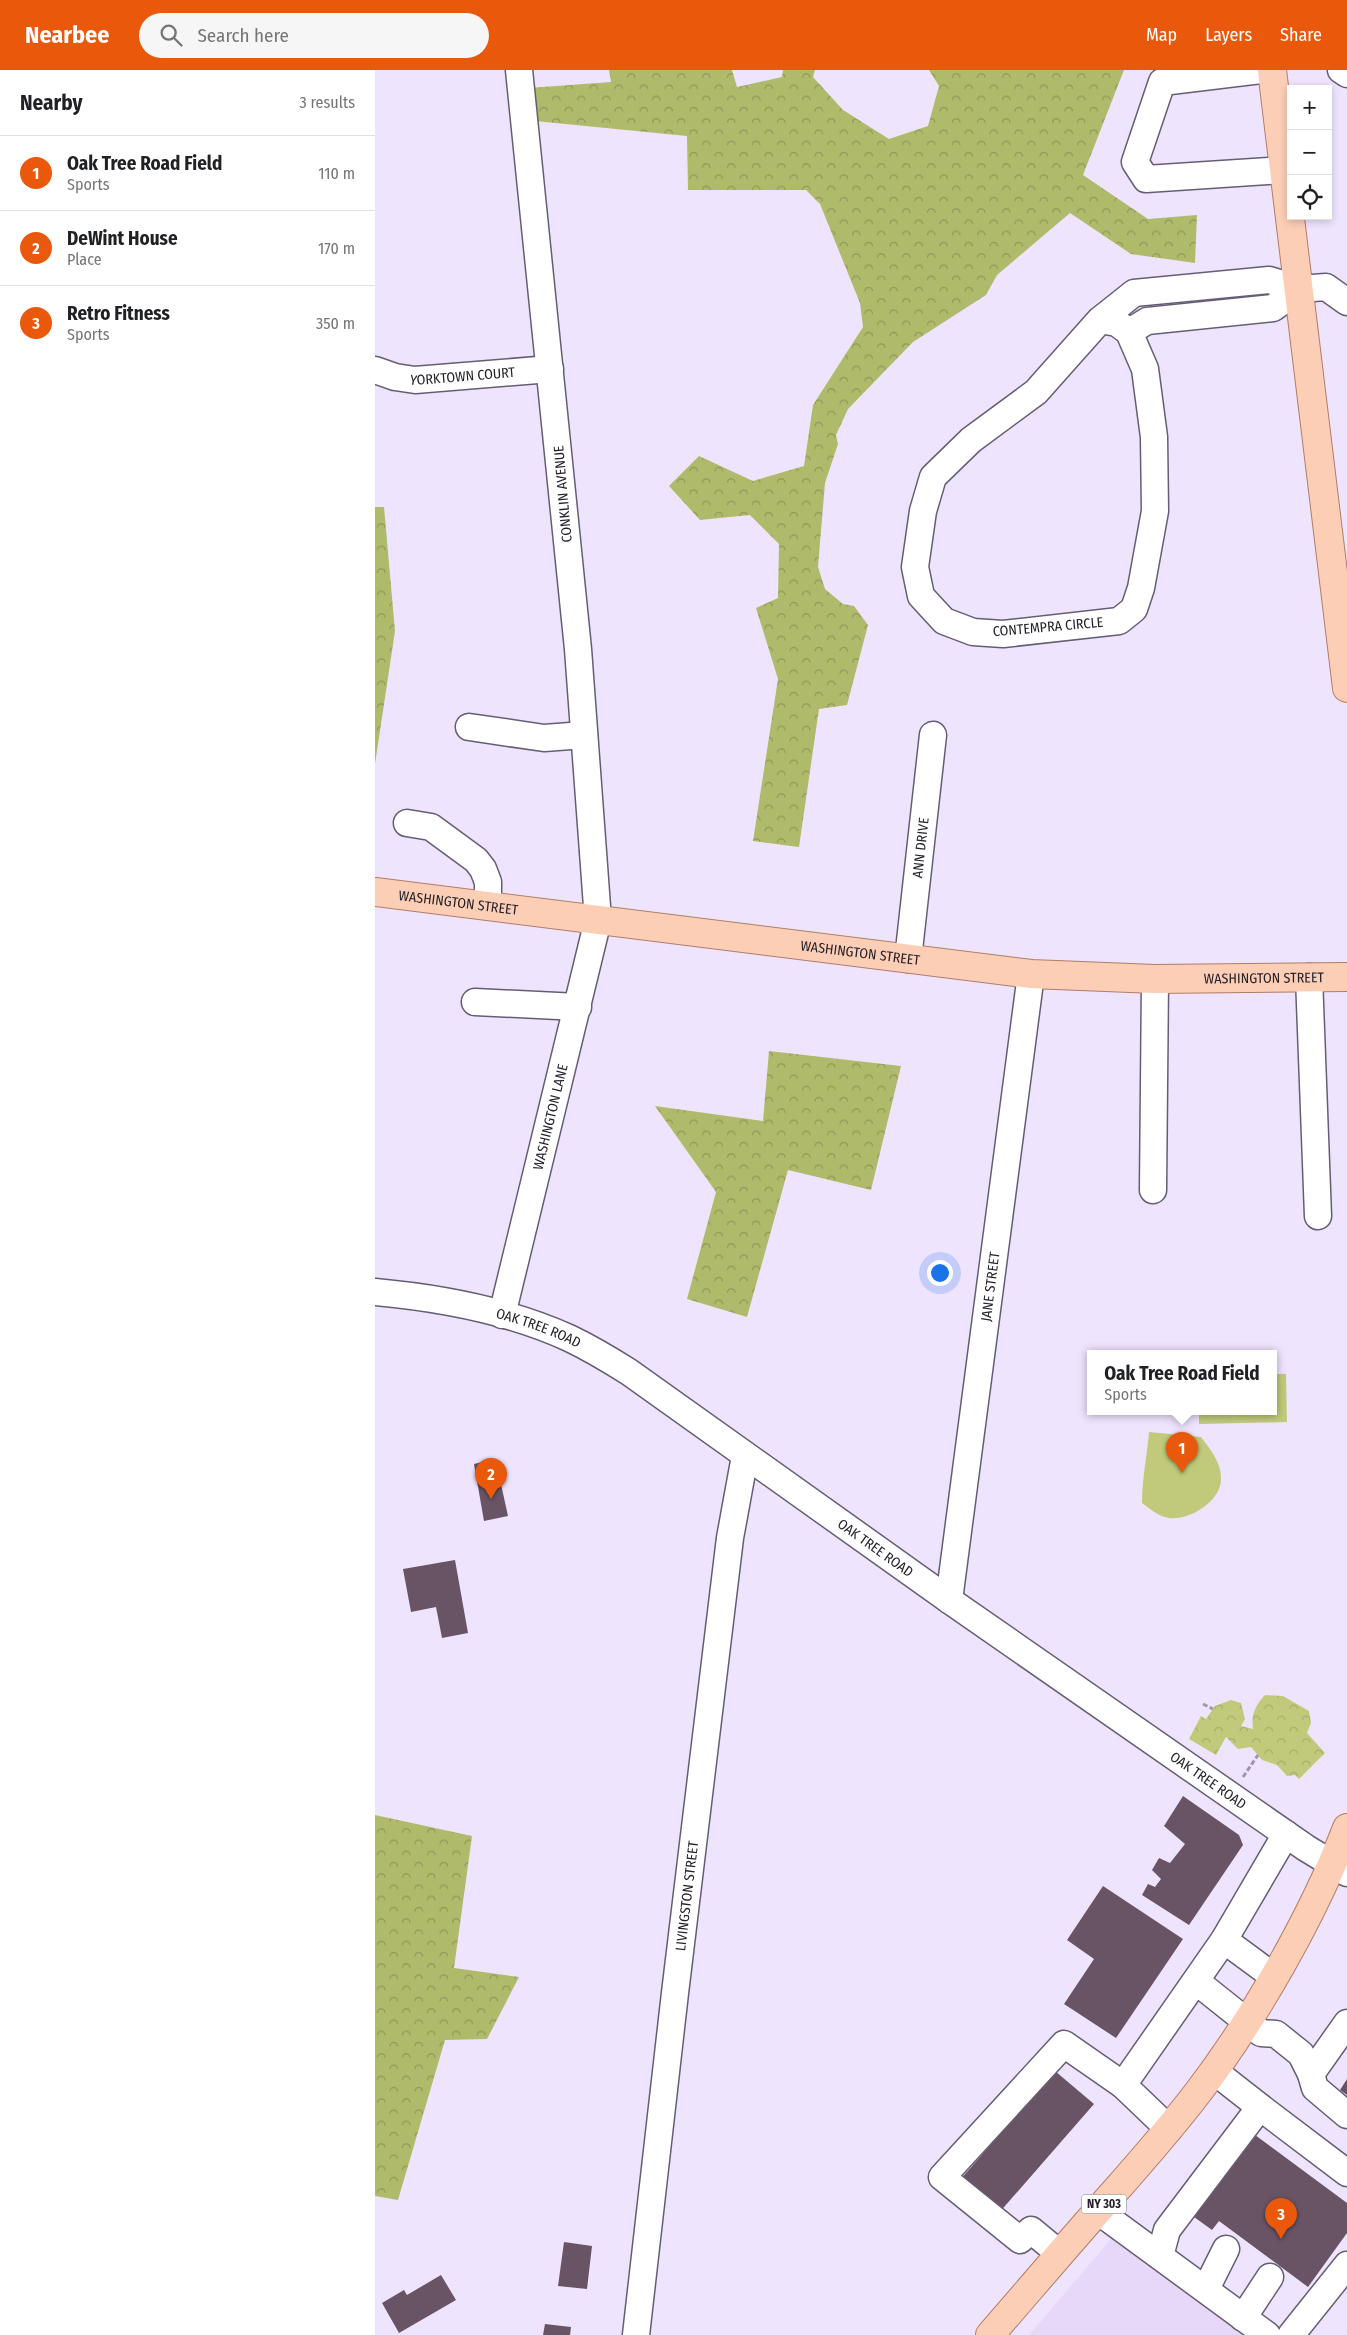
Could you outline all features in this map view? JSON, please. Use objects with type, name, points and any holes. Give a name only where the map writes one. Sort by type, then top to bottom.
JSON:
[{"type":"main road","points":[[1272,70],[1347,688]]},
{"type":"main road","name":"WASHINGTON STREET","points":[[375,892],[1031,974],[1155,979],[1347,977]]},
{"type":"main road","name":"NY 303","points":[[990,2335],[1169,2129],[1214,2071],[1254,2028],[1273,1976],[1314,1902],[1340,1869],[1347,1828]]},
{"type":"street","name":"CONKLIN AVENUE","points":[[519,70],[550,369],[584,735],[598,920]]},
{"type":"street","points":[[1261,70],[1226,72],[1162,82],[1135,162],[1146,180],[1285,170]]},
{"type":"street","points":[[1341,70],[1347,74]]},
{"type":"street","name":"CONTEMPRA CIRCLE","points":[[1129,332],[1145,369],[1154,437],[1155,511],[1141,588],[1134,609],[1119,621],[1003,634],[973,632],[944,622],[921,596],[915,567],[923,511],[933,478],[971,440],[1036,392],[1100,320],[1134,293],[1269,280],[1299,289]]},
{"type":"street","points":[[1100,320],[1117,323],[1129,332],[1147,321],[1273,308],[1299,289],[1326,287],[1347,302]]},
{"type":"street","name":"YORKTOWN COURT","points":[[375,370],[395,377],[415,380],[550,369]]},
{"type":"street","points":[[469,727],[544,738],[584,735]]},
{"type":"street","name":"ANN DRIVE","points":[[908,959],[933,735]]},
{"type":"street","points":[[407,823],[431,827],[476,860],[483,869],[488,882],[489,905]]},
{"type":"street","name":"WASHINGTON LANE","points":[[502,1315],[598,920]]},
{"type":"street","name":"JANE STREET","points":[[949,1600],[1031,974]]},
{"type":"street","points":[[1309,977],[1318,1216]]},
{"type":"street","points":[[1153,1190],[1155,979]]},
{"type":"street","points":[[475,1002],[577,1007]]},
{"type":"street","name":"OAK TREE ROAD","points":[[375,1292],[430,1300],[502,1315],[561,1334],[597,1352],[629,1372],[949,1600],[1286,1834],[1340,1869]]},
{"type":"street","name":"LIVINGSTON STREET","points":[[636,2335],[730,1538],[745,1456]]},
{"type":"street","points":[[1123,2086],[1197,1982],[1286,1834]]},
{"type":"street","points":[[1224,1940],[1273,1976]]},
{"type":"street","points":[[1197,1982],[1254,2028],[1276,2034],[1301,2054],[1311,2074],[1315,2088],[1347,2115]]},
{"type":"street","points":[[1311,2074],[1347,2023]]},
{"type":"street","points":[[1060,2254],[1031,2230],[1020,2240],[942,2177],[1064,2044],[1123,2086],[1169,2129]]},
{"type":"street","points":[[1214,2071],[1347,2173]]},
{"type":"street","points":[[1311,2074],[1347,2102]]},
{"type":"street","points":[[1160,2256],[1167,2230],[1260,2107]]},
{"type":"street","points":[[1098,2211],[1267,2335]]},
{"type":"street","points":[[1206,2289],[1226,2248]]},
{"type":"street","points":[[1291,2335],[1347,2265]]},
{"type":"street","points":[[1243,2318],[1270,2276]]},
{"type":"path","points":[[1203,1704],[1213,1708]]},
{"type":"path","points":[[1239,1781],[1258,1755]]},
{"type":"shaded area","points":[[1111,2239],[1255,2335],[1029,2335]]},
{"type":"green space","points":[[609,70],[732,70],[737,87],[782,77],[783,70],[815,70],[813,77],[843,110],[889,139],[928,126],[939,86],[929,70],[1124,70],[1083,175],[1148,219],[1197,215],[1195,263],[1131,254],[1070,213],[997,275],[986,295],[913,342],[848,409],[836,435],[838,444],[825,483],[818,567],[825,589],[843,604],[854,606],[868,625],[847,705],[819,709],[799,847],[753,841],[778,679],[756,608],[778,598],[779,544],[750,515],[700,520],[669,486],[699,456],[753,481],[804,466],[813,405],[863,327],[860,303],[820,204],[806,190],[688,190],[687,136],[535,121],[529,88],[611,82]]},
{"type":"green space","points":[[375,507],[384,507],[395,631],[375,764]]},
{"type":"green space","points":[[769,1051],[901,1066],[871,1190],[788,1170],[747,1317],[687,1299],[716,1192],[655,1106],[763,1121]]},
{"type":"green space","points":[[1277,1374],[1286,1374],[1287,1422],[1199,1424],[1199,1415],[1277,1415]]},
{"type":"green space","points":[[1149,1432],[1201,1437],[1208,1446],[1217,1461],[1221,1478],[1216,1494],[1203,1508],[1186,1516],[1169,1518],[1158,1514],[1142,1503]]},
{"type":"green space","points":[[1265,1695],[1283,1696],[1309,1711],[1311,1723],[1307,1733],[1325,1753],[1299,1779],[1295,1775],[1287,1776],[1277,1765],[1262,1760],[1251,1747],[1238,1749],[1226,1737],[1216,1755],[1189,1739],[1201,1716],[1206,1719],[1215,1706],[1231,1700],[1241,1703],[1245,1719],[1241,1726],[1253,1729],[1254,1710]]},
{"type":"green space","points":[[375,1815],[472,1836],[454,1968],[519,1977],[487,2039],[445,2040],[398,2200],[375,2196]]},
{"type":"building","points":[[491,1460],[495,1476],[499,1475],[508,1516],[484,1521],[474,1464]]},
{"type":"building","points":[[455,1560],[468,1633],[442,1638],[436,1607],[411,1612],[403,1569]]},
{"type":"building","points":[[1183,1796],[1239,1835],[1243,1845],[1189,1925],[1142,1895],[1148,1884],[1155,1887],[1161,1879],[1152,1870],[1159,1858],[1170,1863],[1185,1844],[1164,1826]]},
{"type":"building","points":[[1103,1886],[1183,1939],[1116,2038],[1064,2004],[1094,1959],[1067,1940]]},
{"type":"building","points":[[1055,2071],[1094,2104],[998,2214],[959,2181]]},
{"type":"building","points":[[1347,2079],[1347,2095],[1340,2090]]},
{"type":"building","points":[[1251,2132],[1347,2203],[1347,2233],[1308,2287],[1219,2221],[1212,2230],[1190,2214]]},
{"type":"building","points":[[564,2242],[592,2246],[587,2289],[558,2286]]},
{"type":"building","points":[[441,2275],[456,2300],[399,2333],[382,2303],[404,2290],[407,2295]]},
{"type":"building","points":[[545,2324],[571,2327],[570,2335],[543,2335]]},
{"type":"place","name":"Oak Tree Road Field","points":[[1182,1473]]},
{"type":"place","name":"DeWint House","points":[[491,1499]]},
{"type":"place","name":"Retro Fitness","points":[[1281,2239]]}]
